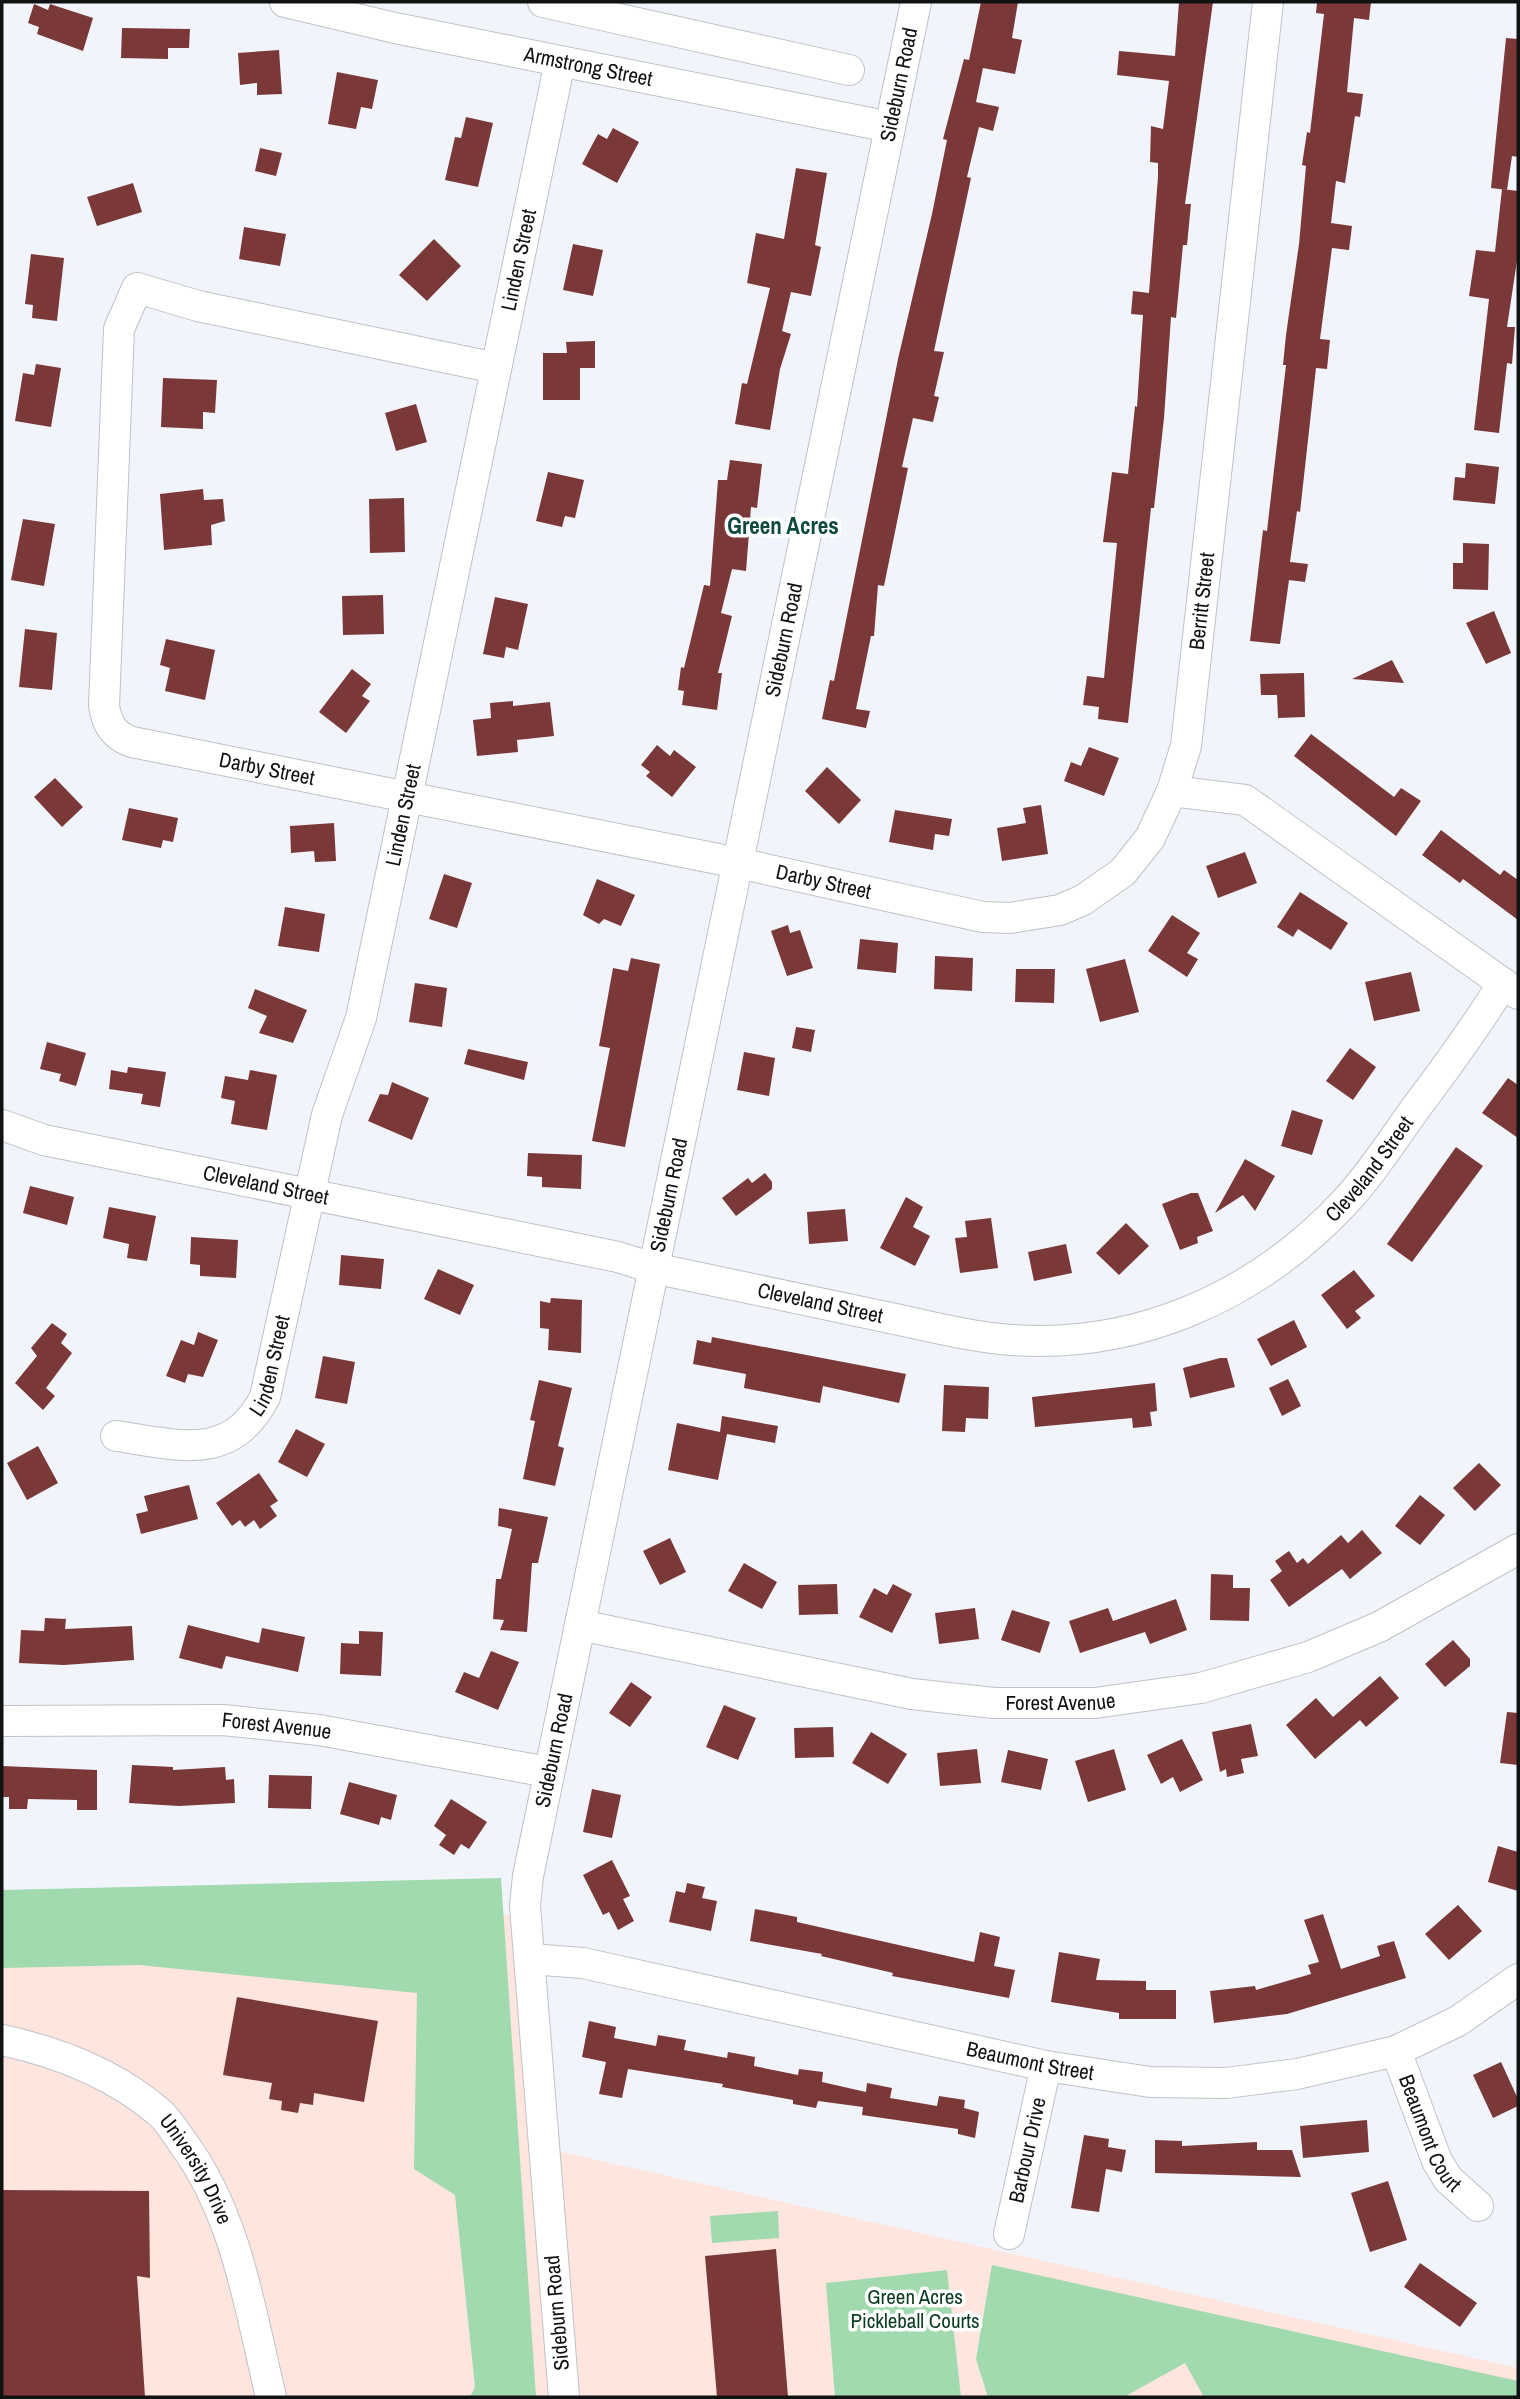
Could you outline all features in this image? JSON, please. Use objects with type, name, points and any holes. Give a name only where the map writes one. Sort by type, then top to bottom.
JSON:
[{"type":"street","name":"Armstrong Street","points":[[285,2],[560,62],[715,90],[890,127]]},
{"type":"street","points":[[544,2],[849,70]]},
{"type":"street","name":"Sideburn Road","points":[[564,2397],[525,1906],[528,1876],[916,2]]},
{"type":"street","name":"Berritt Street","points":[[1172,791],[1186,746],[1192,698],[1268,2]]},
{"type":"street","points":[[715,90],[722,43]]},
{"type":"street","name":"Linden Street","points":[[116,1436],[183,1446],[207,1446],[243,1429],[256,1414],[265,1396],[327,1115],[360,1018],[560,62]]},
{"type":"street","name":"Darby Street","points":[[496,368],[198,306],[137,288],[120,329],[104,706],[109,724],[116,734],[132,742],[738,863],[984,917],[1041,915],[1083,900],[1123,872],[1150,838],[1172,791]]},
{"type":"street","points":[[1172,791],[1245,800],[1511,989]]},
{"type":"street","name":"Cleveland Street","points":[[2,1125],[44,1140],[307,1196],[618,1257],[653,1268],[1000,1339],[1087,1338],[1166,1322],[1207,1306],[1250,1283],[1290,1255],[1348,1199],[1511,989]]},
{"type":"street","name":"Forest Avenue","points":[[580,1625],[912,1694],[994,1703],[1095,1703],[1201,1688],[1308,1657],[1379,1627],[1518,1549]]},
{"type":"street","name":"Forest Avenue","points":[[2,1721],[223,1720],[319,1730],[548,1772]]},
{"type":"street","name":"Beaumont Street","points":[[530,1959],[583,1963],[1046,2066],[1150,2082],[1226,2082],[1297,2074],[1396,2051],[1458,2021],[1518,1979]]},
{"type":"street","name":"University Drive","points":[[2,2040],[45,2049],[110,2079],[161,2114],[201,2168],[232,2237],[271,2397]]},
{"type":"street","name":"Beaumont Court","points":[[1396,2051],[1437,2161],[1448,2179],[1478,2206]]},
{"type":"street","name":"Barbour Drive","points":[[1009,2234],[1046,2066]]},
{"type":"shaded area","points":[[2,1907],[516,1915],[531,2145],[1518,2368],[1518,2397],[2,2397]]},
{"type":"green space","points":[[501,1878],[536,2397],[470,2397],[475,2387],[455,2195],[414,2169],[417,1993],[139,1965],[2,1968],[2,1890]]},
{"type":"green space","points":[[778,2211],[779,2238],[712,2243],[710,2216]]},
{"type":"green space","points":[[992,2265],[1518,2381],[1518,2397],[1204,2397],[1185,2363],[1124,2397],[988,2397],[976,2359]]},
{"type":"green space","name":"Green Acres Pickleball Courts","points":[[947,2270],[961,2397],[835,2397],[826,2283]]},
{"type":"building","points":[[981,2],[1018,2],[1012,38],[1022,40],[1015,74],[983,68],[976,102],[999,107],[993,131],[979,127],[967,177],[971,178],[934,351],[944,352],[934,396],[939,397],[933,422],[913,418],[902,467],[908,468],[884,586],[878,585],[874,636],[871,636],[856,709],[870,711],[866,728],[822,719],[830,680],[834,681],[898,359],[932,214],[947,140],[943,139],[964,59],[969,60]]},
{"type":"building","points":[[1179,2],[1213,2],[1185,204],[1191,204],[1187,245],[1183,245],[1176,318],[1171,317],[1164,418],[1154,508],[1151,508],[1128,723],[1098,719],[1099,707],[1083,705],[1087,676],[1104,678],[1117,543],[1103,542],[1112,472],[1128,474],[1135,406],[1137,407],[1143,315],[1131,314],[1133,291],[1149,293],[1158,177],[1158,163],[1150,162],[1151,126],[1163,129],[1169,81],[1117,75],[1119,51],[1175,56]]},
{"type":"building","points":[[1317,2],[1371,2],[1369,20],[1354,18],[1347,92],[1363,94],[1360,117],[1355,116],[1345,183],[1336,181],[1331,223],[1352,226],[1349,250],[1332,248],[1320,339],[1330,340],[1327,369],[1316,368],[1300,512],[1297,511],[1290,562],[1308,564],[1305,582],[1289,580],[1280,644],[1250,641],[1263,530],[1267,531],[1286,365],[1283,365],[1306,166],[1302,165],[1307,132],[1310,133],[1324,14],[1316,13]]},
{"type":"building","points":[[34,4],[48,10],[50,4],[93,18],[83,51],[37,34],[39,27],[28,23]]},
{"type":"building","points":[[122,28],[190,29],[189,48],[168,48],[168,59],[121,58]]},
{"type":"building","points":[[1506,38],[1518,39],[1518,157],[1512,156],[1507,190],[1491,188]]},
{"type":"building","points":[[279,50],[282,94],[257,95],[257,83],[240,85],[238,53]]},
{"type":"building","points":[[337,72],[378,80],[372,109],[361,107],[356,129],[328,124]]},
{"type":"building","points":[[466,117],[493,123],[478,187],[445,180],[455,137],[461,138]]},
{"type":"building","points":[[613,128],[639,142],[617,183],[582,164],[598,134],[607,139]]},
{"type":"building","points":[[260,148],[282,153],[276,176],[255,171]]},
{"type":"building","points":[[796,168],[827,173],[815,245],[821,247],[811,296],[791,292],[782,331],[791,334],[780,369],[770,430],[735,424],[742,383],[747,384],[770,288],[747,283],[756,233],[784,239]]},
{"type":"building","points":[[133,183],[142,212],[97,226],[87,197]]},
{"type":"building","points":[[1502,189],[1518,191],[1518,254],[1507,327],[1515,327],[1512,364],[1507,363],[1499,433],[1474,430],[1489,299],[1469,296],[1476,250],[1495,252]]},
{"type":"building","points":[[244,227],[286,234],[280,266],[239,259]]},
{"type":"building","points":[[434,239],[461,266],[427,301],[399,275]]},
{"type":"building","points":[[573,244],[603,250],[593,296],[563,290]]},
{"type":"building","points":[[31,254],[64,258],[57,321],[32,318],[33,305],[25,304]]},
{"type":"building","points":[[595,341],[595,368],[580,368],[580,400],[543,400],[543,353],[567,353],[566,342]]},
{"type":"building","points":[[36,364],[61,368],[51,427],[15,421],[23,373],[34,375]]},
{"type":"building","points":[[163,378],[217,380],[215,413],[203,412],[203,429],[161,427]]},
{"type":"building","points":[[416,404],[427,442],[396,451],[385,413]]},
{"type":"building","points":[[730,460],[762,464],[757,508],[751,507],[746,571],[732,569],[721,613],[732,616],[718,673],[722,673],[717,710],[682,705],[684,691],[678,690],[681,667],[684,668],[704,585],[710,586],[718,480],[727,480]]},
{"type":"building","points":[[1466,463],[1499,467],[1495,504],[1453,500],[1455,477],[1465,478]]},
{"type":"building","points":[[548,472],[584,480],[575,518],[565,516],[562,527],[536,521]]},
{"type":"building","points":[[203,489],[204,500],[223,499],[225,521],[211,525],[212,545],[164,550],[160,494]]},
{"type":"building","points":[[404,498],[405,552],[370,553],[369,499]]},
{"type":"building","points":[[23,519],[55,524],[44,586],[11,580]]},
{"type":"building","points":[[1463,543],[1489,544],[1488,590],[1453,589],[1453,563],[1463,563]]},
{"type":"building","points":[[383,595],[384,634],[343,635],[342,596]]},
{"type":"building","points":[[495,597],[528,604],[518,650],[506,647],[504,658],[483,654]]},
{"type":"building","points":[[1494,611],[1511,653],[1486,664],[1466,623]]},
{"type":"building","points":[[25,629],[57,633],[52,690],[19,687]]},
{"type":"building","points":[[166,639],[215,650],[205,700],[165,691],[170,668],[160,665]]},
{"type":"building","points":[[1392,660],[1404,683],[1352,679]]},
{"type":"building","points":[[352,669],[371,684],[362,696],[370,701],[346,733],[319,712]]},
{"type":"building","points":[[1304,673],[1305,717],[1278,718],[1277,695],[1261,695],[1260,674]]},
{"type":"building","points":[[513,701],[513,706],[550,702],[554,736],[517,740],[518,752],[477,756],[473,720],[491,718],[490,703]]},
{"type":"building","points":[[1311,734],[1394,797],[1401,788],[1421,801],[1396,836],[1294,756]]},
{"type":"building","points":[[657,745],[670,756],[674,750],[696,767],[672,797],[646,776],[650,772],[641,765]]},
{"type":"building","points":[[1089,747],[1119,758],[1104,796],[1064,781],[1071,762],[1081,766]]},
{"type":"building","points":[[827,767],[861,800],[839,824],[805,791]]},
{"type":"building","points":[[55,778],[83,807],[62,827],[34,797]]},
{"type":"building","points":[[1041,805],[1048,854],[1002,861],[997,828],[1026,823],[1023,808]]},
{"type":"building","points":[[129,808],[178,818],[173,842],[163,840],[161,848],[122,840]]},
{"type":"building","points":[[895,810],[952,819],[949,836],[935,834],[933,850],[889,842]]},
{"type":"building","points":[[334,823],[336,861],[315,862],[314,851],[291,853],[290,826]]},
{"type":"building","points":[[1441,830],[1500,875],[1504,870],[1518,880],[1518,920],[1463,879],[1460,883],[1422,855]]},
{"type":"building","points":[[1245,852],[1257,883],[1218,898],[1206,866]]},
{"type":"building","points":[[444,874],[472,883],[457,928],[429,919]]},
{"type":"building","points":[[597,879],[635,895],[621,926],[604,919],[599,924],[583,915]]},
{"type":"building","points":[[1300,892],[1348,923],[1331,950],[1298,929],[1293,937],[1277,927]]},
{"type":"building","points":[[285,907],[325,914],[319,952],[278,946]]},
{"type":"building","points":[[1172,915],[1200,933],[1187,953],[1198,959],[1187,977],[1148,951]]},
{"type":"building","points":[[788,925],[790,933],[800,930],[813,968],[787,976],[771,931]]},
{"type":"building","points":[[860,939],[898,943],[896,973],[857,969]]},
{"type":"building","points":[[935,956],[973,958],[972,991],[934,989]]},
{"type":"building","points":[[631,958],[660,964],[625,1147],[592,1141],[610,1048],[599,1046],[613,968],[628,971]]},
{"type":"building","points":[[1125,959],[1139,1012],[1100,1022],[1086,969]]},
{"type":"building","points":[[1016,969],[1055,969],[1054,1003],[1015,1002]]},
{"type":"building","points":[[1411,972],[1420,1011],[1374,1021],[1365,982]]},
{"type":"building","points":[[415,983],[447,988],[442,1027],[409,1022]]},
{"type":"building","points":[[255,989],[307,1010],[293,1043],[259,1033],[267,1016],[248,1008]]},
{"type":"building","points":[[796,1027],[815,1030],[811,1052],[792,1048]]},
{"type":"building","points":[[47,1042],[86,1053],[76,1086],[59,1081],[61,1074],[40,1069]]},
{"type":"building","points":[[1350,1048],[1376,1067],[1353,1100],[1326,1081]]},
{"type":"building","points":[[468,1049],[528,1062],[524,1080],[464,1064]]},
{"type":"building","points":[[744,1052],[775,1058],[769,1096],[737,1090]]},
{"type":"building","points":[[128,1067],[166,1072],[160,1107],[141,1104],[143,1094],[109,1089],[111,1070],[127,1073]]},
{"type":"building","points":[[250,1070],[277,1075],[267,1130],[231,1124],[235,1101],[221,1098],[225,1076],[248,1080]]},
{"type":"building","points":[[1508,1078],[1518,1085],[1518,1138],[1482,1113]]},
{"type":"building","points":[[392,1082],[429,1098],[412,1140],[368,1121],[380,1094],[388,1095]]},
{"type":"building","points":[[1292,1110],[1323,1120],[1312,1155],[1281,1146]]},
{"type":"building","points":[[1456,1147],[1483,1166],[1412,1262],[1387,1244]]},
{"type":"building","points":[[528,1153],[582,1155],[581,1189],[542,1187],[542,1177],[527,1176]]},
{"type":"building","points":[[1245,1159],[1275,1176],[1255,1211],[1243,1195],[1215,1213]]},
{"type":"building","points":[[765,1173],[772,1182],[772,1189],[736,1216],[722,1198],[748,1178],[752,1183]]},
{"type":"building","points":[[30,1186],[74,1197],[67,1225],[23,1213]]},
{"type":"building","points":[[1198,1193],[1213,1231],[1197,1237],[1198,1243],[1180,1250],[1162,1204]]},
{"type":"building","points":[[906,1197],[923,1207],[913,1227],[930,1236],[915,1266],[880,1248]]},
{"type":"building","points":[[109,1207],[156,1216],[147,1261],[127,1258],[129,1244],[103,1238]]},
{"type":"building","points":[[845,1209],[848,1241],[809,1244],[807,1212]]},
{"type":"building","points":[[991,1218],[998,1268],[960,1273],[955,1238],[967,1237],[965,1221]]},
{"type":"building","points":[[1126,1223],[1149,1246],[1119,1275],[1096,1253]]},
{"type":"building","points":[[191,1237],[238,1240],[236,1278],[200,1276],[200,1265],[190,1264]]},
{"type":"building","points":[[1066,1244],[1072,1273],[1034,1281],[1028,1252]]},
{"type":"building","points":[[341,1255],[384,1259],[381,1289],[339,1285]]},
{"type":"building","points":[[438,1269],[474,1285],[460,1315],[424,1299]]},
{"type":"building","points":[[1354,1270],[1375,1296],[1355,1311],[1361,1318],[1347,1329],[1321,1295]]},
{"type":"building","points":[[551,1298],[582,1300],[581,1353],[548,1350],[549,1329],[540,1328],[540,1301],[550,1303]]},
{"type":"building","points":[[1294,1320],[1307,1347],[1271,1366],[1257,1339]]},
{"type":"building","points":[[52,1323],[67,1334],[61,1343],[72,1353],[46,1388],[55,1396],[43,1410],[15,1383],[37,1356],[31,1348]]},
{"type":"building","points":[[198,1332],[218,1340],[203,1377],[188,1374],[185,1383],[166,1376],[181,1340],[194,1345]]},
{"type":"building","points":[[712,1337],[906,1374],[899,1403],[823,1386],[820,1403],[744,1388],[746,1374],[693,1364],[697,1340],[711,1343]]},
{"type":"building","points":[[323,1356],[355,1362],[347,1404],[315,1398]]},
{"type":"building","points":[[1227,1358],[1235,1387],[1190,1398],[1183,1368]]},
{"type":"building","points":[[1288,1379],[1301,1406],[1282,1416],[1269,1388]]},
{"type":"building","points":[[539,1380],[572,1388],[558,1446],[564,1448],[555,1486],[523,1479],[535,1421],[530,1420]]},
{"type":"building","points":[[1155,1383],[1157,1411],[1150,1412],[1152,1426],[1133,1428],[1132,1418],[1035,1427],[1032,1397]]},
{"type":"building","points":[[944,1385],[989,1387],[988,1419],[966,1418],[965,1432],[942,1431]]},
{"type":"building","points":[[722,1416],[778,1426],[775,1443],[727,1434],[718,1480],[668,1470],[677,1423],[720,1432]]},
{"type":"building","points":[[296,1429],[325,1444],[307,1477],[278,1462]]},
{"type":"building","points":[[38,1446],[58,1483],[27,1500],[7,1463]]},
{"type":"building","points":[[1479,1463],[1501,1485],[1475,1511],[1453,1488]]},
{"type":"building","points":[[259,1473],[278,1501],[270,1506],[277,1516],[260,1529],[254,1520],[245,1527],[240,1520],[232,1526],[216,1503]]},
{"type":"building","points":[[189,1485],[198,1519],[141,1534],[136,1514],[148,1511],[144,1496]]},
{"type":"building","points":[[1420,1495],[1445,1515],[1420,1545],[1395,1526]]},
{"type":"building","points":[[499,1508],[548,1517],[538,1563],[532,1563],[527,1632],[500,1630],[504,1620],[493,1619],[496,1579],[501,1579],[512,1529],[498,1526]]},
{"type":"building","points":[[1362,1530],[1382,1553],[1350,1579],[1342,1569],[1289,1607],[1270,1580],[1282,1571],[1275,1561],[1289,1551],[1297,1563],[1303,1558],[1308,1564],[1341,1535],[1348,1543]]},
{"type":"building","points":[[670,1538],[686,1572],[660,1585],[643,1551]]},
{"type":"building","points":[[744,1563],[777,1582],[762,1609],[728,1591]]},
{"type":"building","points":[[1211,1574],[1233,1575],[1233,1588],[1250,1588],[1249,1621],[1210,1620]]},
{"type":"building","points":[[837,1584],[838,1614],[799,1615],[798,1585]]},
{"type":"building","points":[[893,1584],[912,1594],[892,1633],[859,1617],[874,1588],[887,1595]]},
{"type":"building","points":[[1176,1599],[1187,1630],[1150,1644],[1145,1632],[1080,1653],[1069,1621],[1108,1608],[1113,1621]]},
{"type":"building","points":[[975,1608],[979,1639],[939,1644],[935,1613]]},
{"type":"building","points":[[1012,1610],[1050,1622],[1040,1653],[1001,1640]]},
{"type":"building","points":[[45,1618],[66,1619],[65,1629],[132,1626],[134,1660],[64,1665],[19,1663],[21,1630],[44,1631]]},
{"type":"building","points":[[188,1625],[259,1643],[262,1628],[305,1637],[298,1672],[226,1656],[222,1669],[179,1658]]},
{"type":"building","points":[[359,1631],[383,1632],[381,1676],[340,1674],[341,1643],[359,1644]]},
{"type":"building","points":[[1453,1640],[1470,1659],[1470,1666],[1445,1687],[1425,1664]]},
{"type":"building","points":[[491,1651],[519,1662],[498,1710],[455,1692],[464,1672],[479,1678]]},
{"type":"building","points":[[1380,1676],[1399,1698],[1366,1727],[1360,1720],[1315,1759],[1286,1725],[1316,1698],[1333,1717]]},
{"type":"building","points":[[631,1682],[652,1697],[630,1727],[609,1713]]},
{"type":"building","points":[[724,1705],[756,1718],[738,1760],[706,1747]]},
{"type":"building","points":[[1507,1712],[1518,1713],[1518,1765],[1500,1763]]},
{"type":"building","points":[[1251,1724],[1258,1756],[1241,1759],[1244,1773],[1227,1777],[1226,1769],[1220,1772],[1212,1732]]},
{"type":"building","points":[[833,1727],[834,1757],[795,1758],[794,1728]]},
{"type":"building","points":[[871,1732],[907,1754],[888,1784],[852,1763]]},
{"type":"building","points":[[1182,1739],[1203,1780],[1180,1792],[1173,1777],[1161,1784],[1147,1755]]},
{"type":"building","points":[[977,1749],[981,1783],[940,1786],[937,1753]]},
{"type":"building","points":[[1114,1749],[1126,1790],[1088,1802],[1075,1761]]},
{"type":"building","points":[[1008,1750],[1048,1759],[1041,1790],[1001,1782]]},
{"type":"building","points":[[132,1765],[173,1767],[173,1770],[225,1767],[226,1780],[234,1779],[235,1803],[179,1806],[129,1803]]},
{"type":"building","points":[[2,1766],[97,1770],[97,1810],[77,1810],[77,1800],[28,1799],[27,1809],[9,1809],[9,1797],[2,1797]]},
{"type":"building","points":[[269,1775],[312,1776],[311,1809],[268,1808]]},
{"type":"building","points":[[349,1782],[397,1795],[391,1820],[381,1817],[379,1825],[340,1814]]},
{"type":"building","points":[[592,1789],[621,1795],[612,1838],[583,1832]]},
{"type":"building","points":[[451,1799],[487,1822],[469,1849],[461,1844],[454,1855],[439,1845],[446,1835],[434,1826]]},
{"type":"building","points":[[1498,1846],[1518,1852],[1518,1891],[1488,1882]]},
{"type":"building","points":[[612,1860],[630,1896],[623,1899],[634,1921],[618,1930],[609,1912],[603,1915],[583,1875]]},
{"type":"building","points":[[687,1883],[705,1887],[702,1898],[717,1901],[711,1931],[669,1922],[676,1891],[685,1893]]},
{"type":"building","points":[[1458,1905],[1482,1931],[1449,1960],[1425,1934]]},
{"type":"building","points":[[755,1909],[797,1917],[797,1922],[974,1962],[980,1932],[1000,1937],[994,1966],[1015,1970],[1009,1998],[892,1976],[893,1973],[821,1956],[822,1954],[750,1941]]},
{"type":"building","points":[[1323,1914],[1341,1969],[1380,1956],[1377,1946],[1394,1941],[1406,1978],[1287,2014],[1214,2023],[1210,1991],[1255,1986],[1256,1990],[1311,1974],[1308,1965],[1319,1962],[1304,1920]]},
{"type":"building","points":[[1059,1952],[1100,1959],[1096,1980],[1146,1981],[1146,1990],[1176,1990],[1176,2019],[1119,2019],[1119,2013],[1051,2002]]},
{"type":"building","points":[[237,1997],[378,2021],[364,2102],[314,2093],[313,2105],[300,2103],[298,2113],[281,2110],[282,2101],[269,2099],[272,2083],[223,2075]]},
{"type":"building","points":[[589,2021],[616,2027],[614,2038],[656,2046],[658,2035],[686,2040],[684,2050],[727,2058],[728,2052],[755,2057],[754,2066],[798,2075],[799,2069],[823,2072],[822,2082],[866,2092],[867,2083],[892,2088],[890,2098],[937,2106],[939,2096],[965,2100],[964,2108],[979,2112],[975,2138],[958,2134],[958,2129],[862,2115],[863,2107],[818,2101],[816,2108],[793,2104],[793,2100],[722,2087],[723,2084],[628,2069],[622,2098],[599,2094],[606,2062],[582,2057]]},
{"type":"building","points":[[1501,2062],[1518,2099],[1518,2106],[1493,2118],[1473,2075]]},
{"type":"building","points":[[1367,2120],[1369,2152],[1303,2158],[1300,2126]]},
{"type":"building","points":[[1084,2135],[1109,2139],[1108,2147],[1126,2150],[1122,2172],[1106,2169],[1099,2212],[1071,2208]]},
{"type":"building","points":[[1155,2140],[1182,2141],[1182,2146],[1257,2142],[1257,2150],[1292,2150],[1301,2177],[1155,2173]]},
{"type":"building","points":[[1388,2181],[1407,2240],[1370,2252],[1351,2193]]},
{"type":"building","points":[[2,2190],[149,2191],[150,2278],[137,2276],[145,2397],[2,2397]]},
{"type":"building","points":[[776,2249],[788,2397],[717,2397],[705,2256]]},
{"type":"building","points":[[1420,2263],[1477,2303],[1460,2327],[1404,2287]]},
{"type":"district","name":"Green Acres","points":[[783,526]]}]
